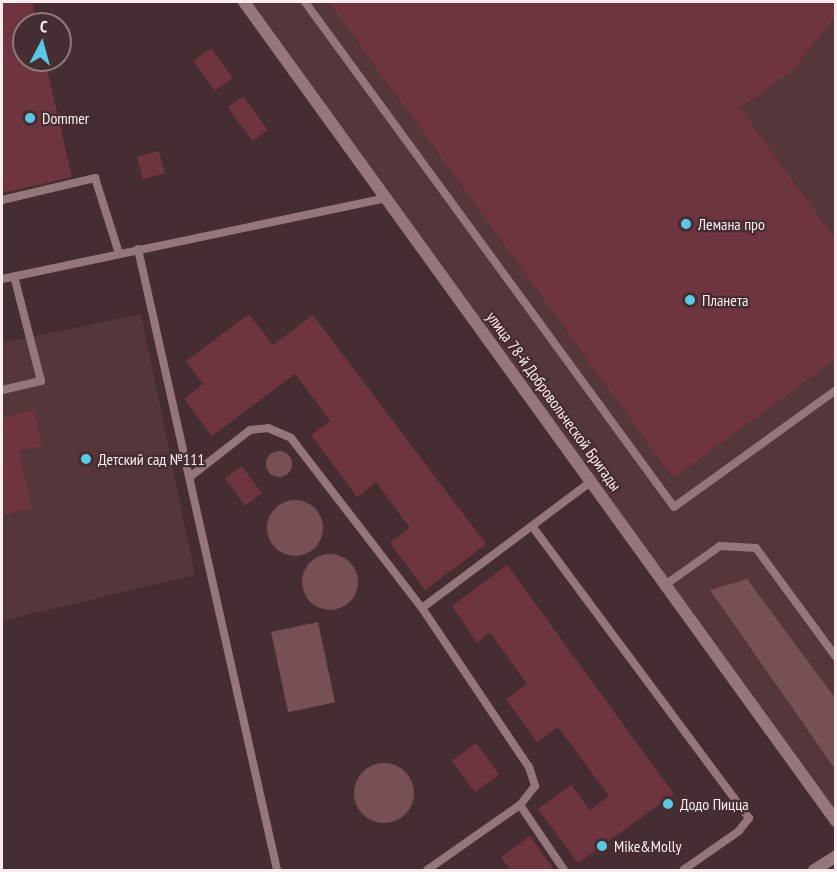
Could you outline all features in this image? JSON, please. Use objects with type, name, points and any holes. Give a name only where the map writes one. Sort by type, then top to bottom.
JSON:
[{"type":"street","name":"улица 78-й Добровольческой Бригады","points":[[244,2],[388,198],[836,821]]},
{"type":"street","points":[[814,870],[836,856]]},
{"type":"lane","points":[[305,2],[674,507],[836,390]]},
{"type":"lane","points":[[2,200],[95,178],[119,253]]},
{"type":"lane","points":[[2,279],[388,198]]},
{"type":"lane","points":[[138,249],[277,870]]},
{"type":"lane","points":[[2,390],[41,381],[15,276]]},
{"type":"lane","points":[[190,476],[250,430],[268,428],[291,438],[422,608],[529,767],[535,786],[520,805],[427,870]]},
{"type":"lane","points":[[422,608],[592,481]]},
{"type":"lane","points":[[532,526],[749,818],[738,831],[683,870]]},
{"type":"lane","points":[[665,585],[720,546],[756,548],[836,657]]},
{"type":"lane","points":[[520,805],[564,870]]},
{"type":"shaded area","points":[[244,2],[835,2],[835,821]]},
{"type":"shaded area","name":"Детский сад №111","points":[[141,314],[195,575],[2,621],[2,343]]},
{"type":"shaded area","points":[[279,451],[288,455],[292,464],[288,473],[279,477],[270,473],[266,464],[270,455]]},
{"type":"shaded area","points":[[289,500],[301,500],[311,504],[319,512],[323,528],[319,544],[311,552],[301,556],[289,556],[279,552],[271,544],[267,534],[267,522],[271,512],[279,504]]},
{"type":"shaded area","points":[[324,554],[336,554],[346,558],[354,566],[358,582],[354,598],[346,606],[336,610],[324,610],[314,606],[306,598],[302,588],[302,576],[306,566],[314,558]]},
{"type":"shaded area","points":[[747,579],[835,698],[835,769],[710,590]]},
{"type":"shaded area","points":[[318,622],[335,702],[288,712],[271,632]]},
{"type":"shaded area","points":[[384,763],[405,772],[414,793],[405,814],[384,823],[363,814],[354,793],[363,772]]},
{"type":"building","name":"Dommer","points":[[2,2],[32,2],[34,12],[12,12],[12,72],[48,72],[72,177],[2,193]]},
{"type":"building","name":"Планета","points":[[329,2],[836,2],[836,15],[792,71],[740,108],[836,240],[836,359],[673,478]]},
{"type":"building","points":[[211,48],[233,78],[215,91],[193,61]]},
{"type":"building","points":[[243,96],[268,130],[252,141],[228,107]]},
{"type":"building","points":[[159,151],[165,173],[143,179],[137,157]]},
{"type":"building","points":[[249,314],[273,345],[313,315],[486,544],[425,590],[390,543],[410,528],[376,482],[357,497],[311,435],[330,421],[295,374],[212,436],[184,399],[203,384],[186,361]]},
{"type":"building","points":[[34,410],[42,446],[19,451],[32,508],[2,515],[2,418]]},
{"type":"building","points":[[242,466],[262,494],[245,506],[225,478]]},
{"type":"building","points":[[507,565],[674,794],[578,863],[538,809],[571,785],[590,810],[609,796],[558,727],[537,742],[506,699],[527,684],[490,632],[477,643],[452,606]]},
{"type":"building","points":[[476,743],[499,775],[475,792],[452,761]]},
{"type":"building","points":[[530,836],[554,870],[510,870],[501,857]]},
{"type":"place","name":"Dommer","points":[[30,118]]},
{"type":"place","name":"Лемана про","points":[[686,224]]},
{"type":"place","name":"Планета","points":[[690,300]]},
{"type":"place","name":"Детский сад №111","points":[[86,459]]},
{"type":"place","name":"Додо Пицца","points":[[668,804]]},
{"type":"place","name":"Mike&Molly","points":[[602,846]]}]
